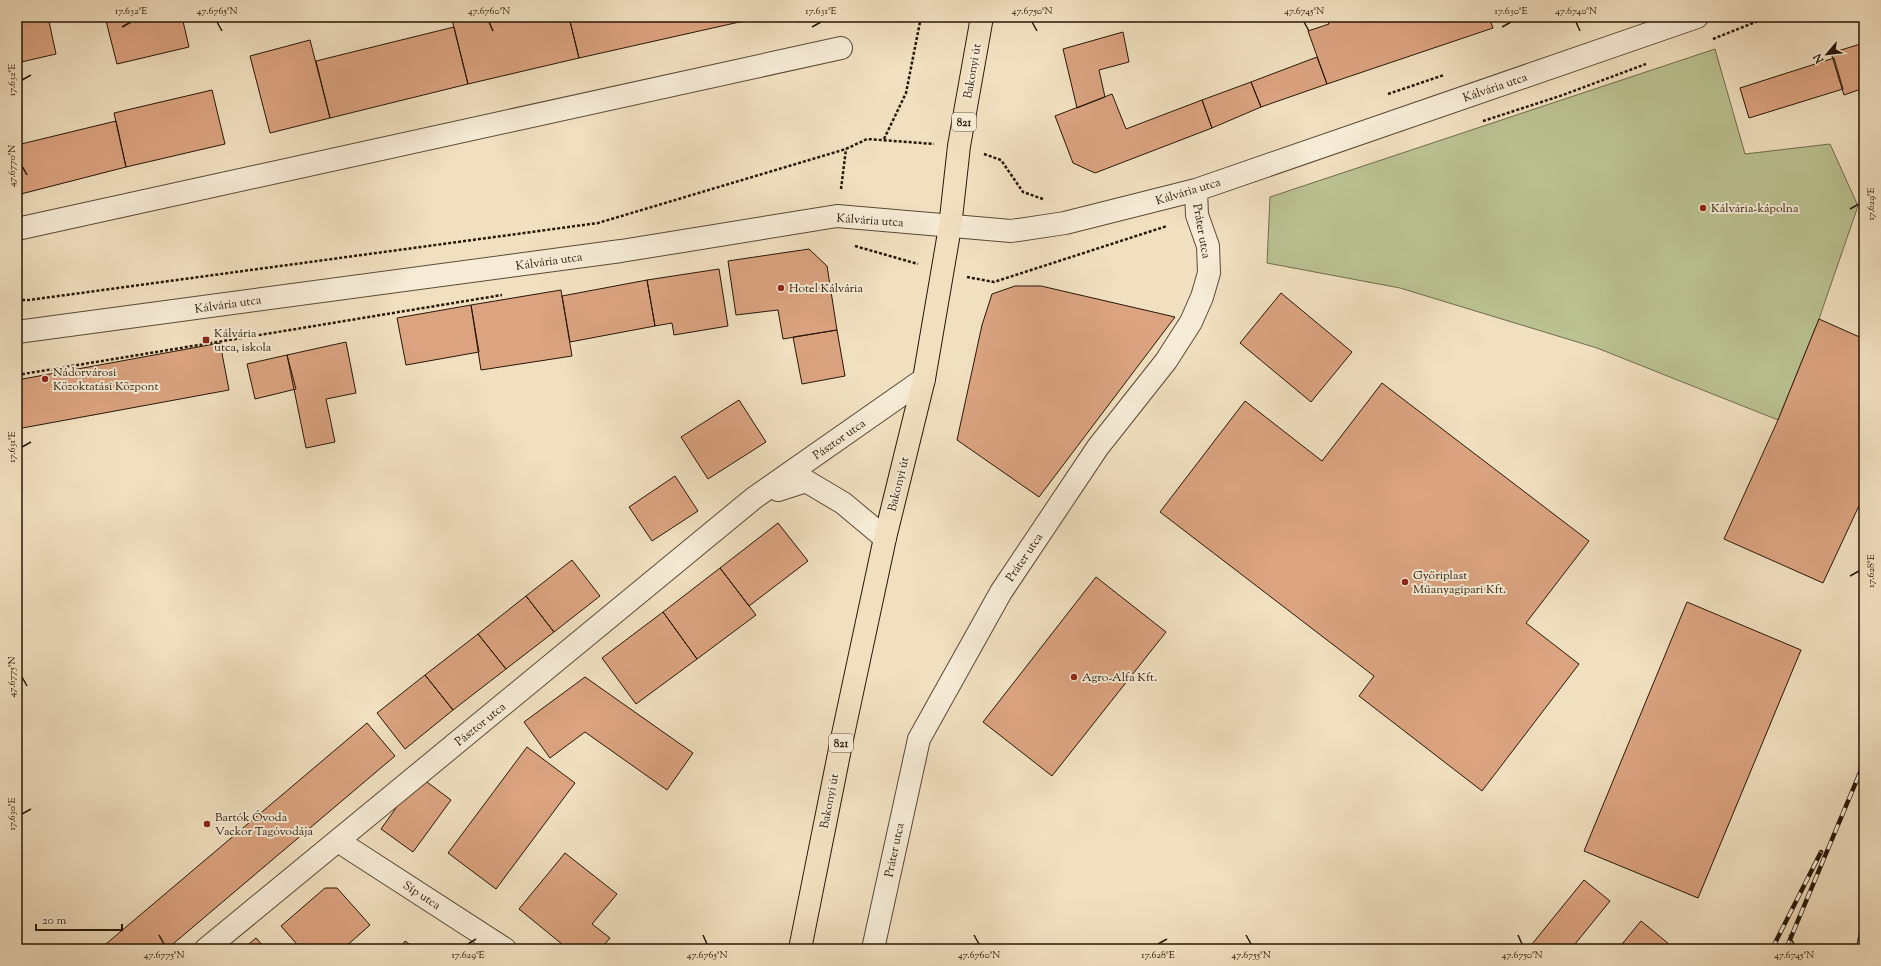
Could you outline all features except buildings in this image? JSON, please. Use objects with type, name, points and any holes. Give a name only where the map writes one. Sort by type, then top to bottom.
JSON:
[{"type":"main road","name":"Bakonyi út","points":[[800,949],[842,738],[885,538],[924,379],[943,272],[960,146],[982,17]]},
{"type":"street","name":"Kálvária utca","points":[[17,332],[621,251],[838,216],[1011,232],[1065,224],[1196,190],[1697,17]]},
{"type":"street","points":[[17,229],[841,48]]},
{"type":"street","name":"Práter utca","points":[[873,949],[919,739],[1001,592],[1098,447],[1166,361],[1191,322],[1202,296],[1209,273],[1208,246],[1198,215],[1196,190]]},
{"type":"street","name":"Pásztor utca","points":[[206,949],[754,498],[924,379]]},
{"type":"street","name":"Pásztor utca","points":[[754,498],[806,481],[843,503],[885,538]]},
{"type":"street","name":"Síp utca","points":[[338,841],[505,949]]},
{"type":"path","points":[[884,140],[906,93],[920,17]]},
{"type":"path","points":[[17,300],[29,300],[598,223],[846,149],[867,139],[960,146],[1000,160],[1023,192],[1047,200]]},
{"type":"path","points":[[851,244],[943,272],[994,282],[1167,226]]},
{"type":"path","points":[[17,376],[507,295]]},
{"type":"green space","points":[[1715,49],[1745,154],[1830,144],[1858,206],[1819,319],[1778,420],[1597,348],[1400,288],[1267,263],[1270,197]]},
{"type":"railway","points":[[1786,949],[1864,763]]},
{"type":"railway","points":[[1772,949],[1821,852]]},
{"type":"railway","points":[[1858,949],[1864,917]]},
{"type":"place","name":"Kálvária-kápolna","points":[[1703,208]]},
{"type":"place","name":"Hotel Kálvária","points":[[781,288]]},
{"type":"place","name":"Kálvária utca, iskola","points":[[206,340]]},
{"type":"place","name":"Nádorvárosi Közoktatási Központ","points":[[45,379]]},
{"type":"place","name":"Győriplast Műanyagipari Kft.","points":[[1405,582]]},
{"type":"place","name":"Agro-Alfa Kft.","points":[[1074,677]]},
{"type":"place","name":"Bartók Óvoda Vackor Tagóvodája","points":[[207,824]]}]
